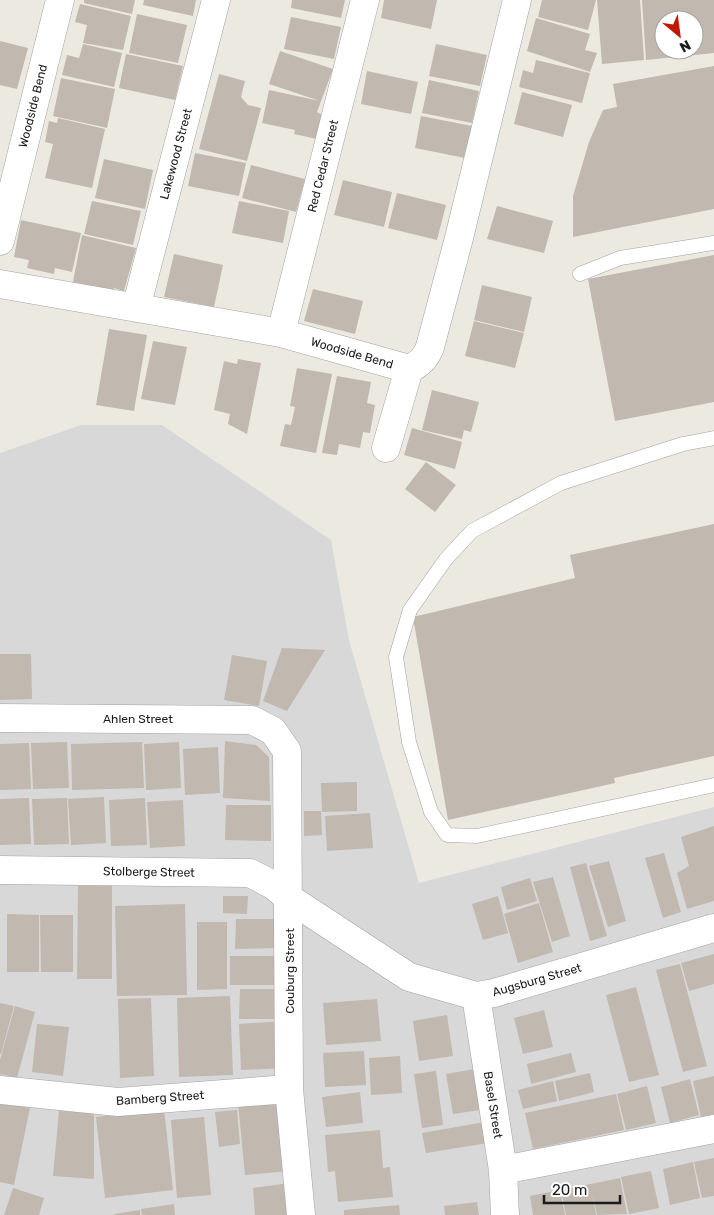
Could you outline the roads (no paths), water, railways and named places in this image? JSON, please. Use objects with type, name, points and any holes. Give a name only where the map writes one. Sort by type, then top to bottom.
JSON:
[{"type":"street","name":"Woodside Bend","points":[[0,241],[60,0]]},
{"type":"street","name":"Lakewood Street","points":[[136,308],[216,0]]},
{"type":"street","name":"Red Cedar Street","points":[[281,333],[365,0]]},
{"type":"street","name":"Woodside Bend","points":[[0,284],[281,333],[408,369],[425,358],[430,346],[462,228],[517,0]]},
{"type":"street","points":[[386,448],[408,369]]},
{"type":"street","name":"Ahlen Street","points":[[0,718],[252,720],[272,732]]},
{"type":"street","name":"Couburg Street","points":[[272,732],[287,751],[290,899],[289,1089],[301,1215]]},
{"type":"street","name":"Stolberge Street","points":[[0,870],[250,873],[273,885],[290,899]]},
{"type":"street","name":"Augsburg Street","points":[[290,899],[409,978],[476,996],[714,928]]},
{"type":"street","name":"Basel Street","points":[[476,996],[503,1170],[505,1215]]},
{"type":"street","name":"Bamberg Street","points":[[0,1090],[118,1102],[289,1089]]},
{"type":"street","points":[[503,1170],[714,1129]]},
{"type":"lane","points":[[580,274],[620,258],[714,243]]},
{"type":"lane","points":[[714,438],[683,444],[561,483],[472,530],[446,559],[410,610],[396,658],[409,742],[431,812],[448,836],[477,836],[714,785]]}]
